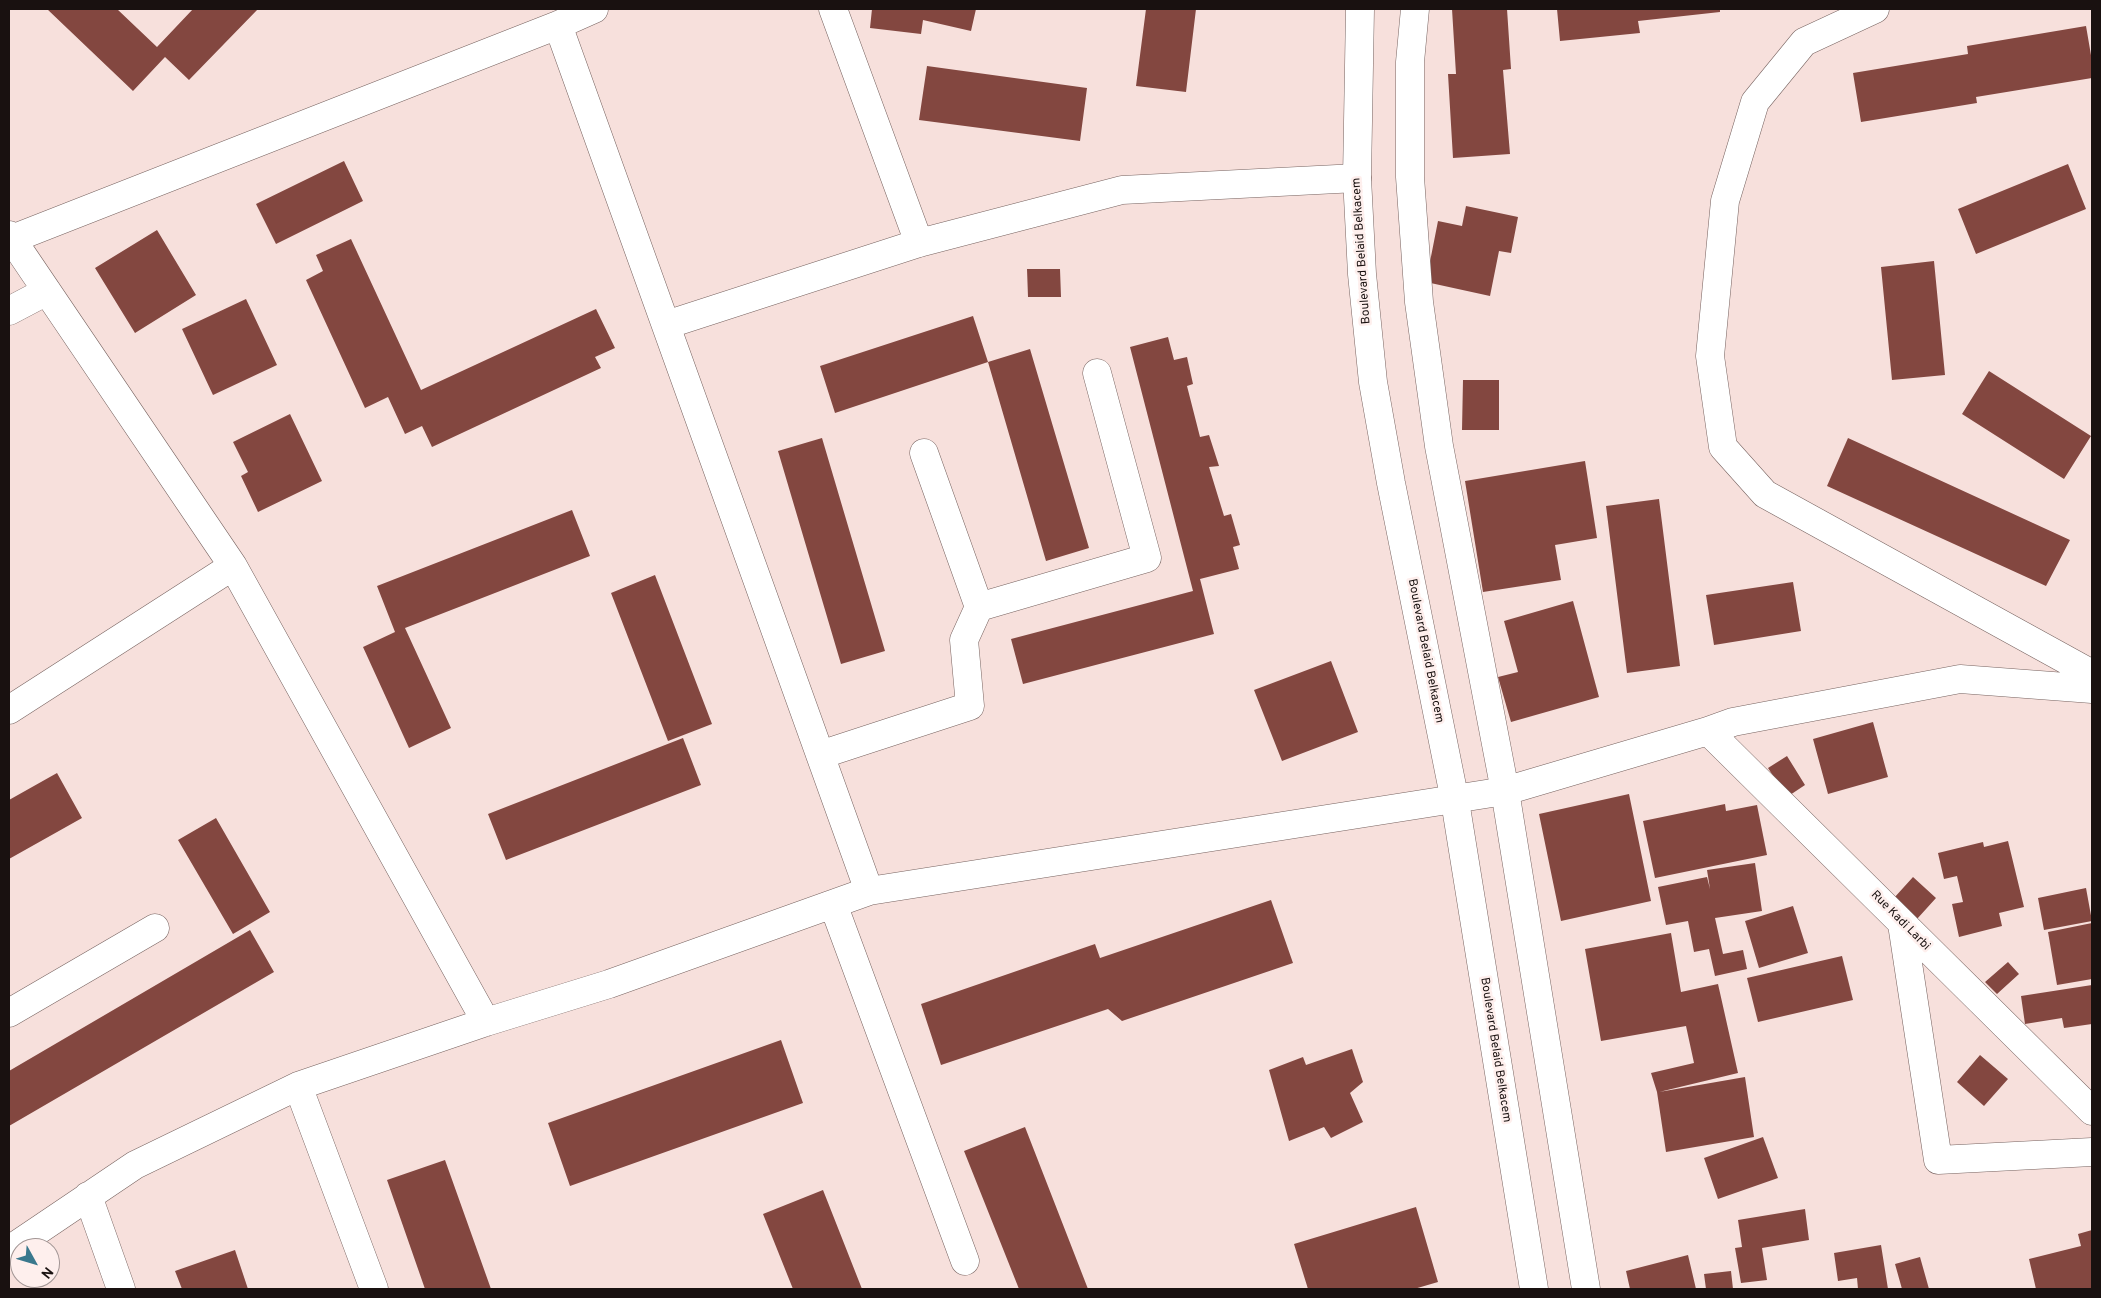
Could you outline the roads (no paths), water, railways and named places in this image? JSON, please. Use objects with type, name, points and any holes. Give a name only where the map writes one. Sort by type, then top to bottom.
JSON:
[{"type":"street","points":[[486,1022],[233,566],[10,237],[558,25],[594,9]]},
{"type":"street","points":[[833,9],[919,243]]},
{"type":"street","name":"Boulevard Belaid Belkacem","points":[[1360,9],[1357,178],[1362,274],[1373,382],[1390,483],[1455,801],[1534,1289]]},
{"type":"street","points":[[1414,9],[1410,62],[1410,177],[1419,302],[1440,446],[1505,791],[1586,1289]]},
{"type":"street","points":[[1875,9],[1804,42],[1756,102],[1725,201],[1710,356],[1722,447],[1765,494],[2092,674]]},
{"type":"street","points":[[558,25],[869,891]]},
{"type":"street","points":[[666,325],[919,243],[1122,190],[1357,178]]},
{"type":"street","points":[[9,311],[47,291]]},
{"type":"street","points":[[980,607],[1147,558],[1097,372]]},
{"type":"street","points":[[820,755],[970,706],[964,640],[980,607],[924,454]]},
{"type":"street","points":[[9,710],[233,566]]},
{"type":"street","points":[[9,1250],[135,1165],[298,1086],[486,1022],[609,984],[869,891],[1455,801],[1505,791],[1733,722],[1960,679],[2092,689]]},
{"type":"street","name":"Rue Kadi Larbi","points":[[1708,731],[2092,1111]]},
{"type":"street","points":[[833,904],[965,1260]]},
{"type":"street","points":[[1902,924],[1938,1160],[2092,1152]]},
{"type":"street","points":[[9,1013],[155,928]]},
{"type":"street","points":[[298,1086],[374,1289]]},
{"type":"street","points":[[88,1196],[122,1289]]}]
